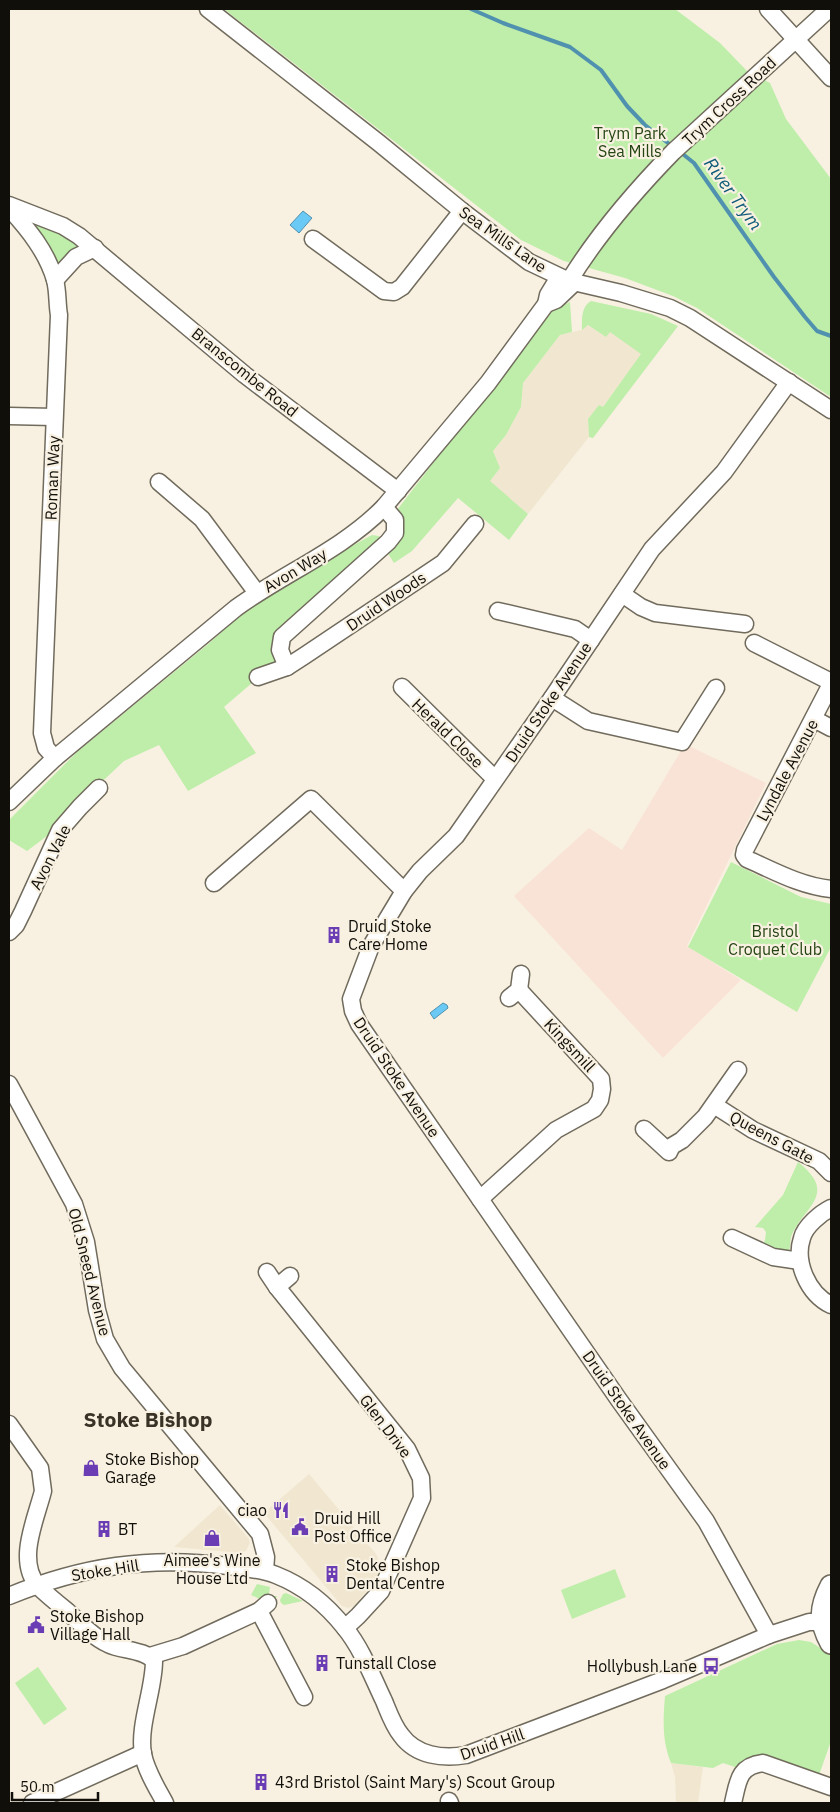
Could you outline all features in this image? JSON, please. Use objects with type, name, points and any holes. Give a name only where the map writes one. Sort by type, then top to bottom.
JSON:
[{"type":"main road","points":[[831,1586],[822,1609],[822,1622],[831,1642]]},
{"type":"street","name":"Sea Mills Lane","points":[[208,9],[529,262],[568,280],[621,292],[670,308],[709,329],[831,410]]},
{"type":"street","points":[[768,9],[831,78]]},
{"type":"street","name":"Trym Cross Road","points":[[568,280],[588,249],[652,173],[829,9]]},
{"type":"street","name":"Branscombe Road","points":[[9,206],[63,226],[79,236],[245,375],[398,491]]},
{"type":"street","name":"Roman Way","points":[[9,206],[28,229],[44,254],[55,280],[59,315],[42,733],[46,748],[55,758]]},
{"type":"street","points":[[317,247],[384,291],[394,292],[402,287],[462,211]]},
{"type":"street","points":[[55,280],[76,257],[95,248]]},
{"type":"street","name":"Avon Way","points":[[9,802],[55,758],[236,608],[363,528],[384,508],[488,384],[546,304],[548,295],[568,280]]},
{"type":"street","name":"Druid Stoke Avenue","points":[[769,1635],[741,1581],[706,1521],[359,1024],[353,1011],[351,999],[371,946],[404,891],[420,871],[456,836],[652,549],[724,472],[789,382]]},
{"type":"street","points":[[9,416],[54,417]]},
{"type":"street","points":[[159,482],[202,519],[257,593]]},
{"type":"street","points":[[287,667],[280,650],[282,638],[388,542],[395,533],[395,520],[384,508]]},
{"type":"street","name":"Druid Woods","points":[[258,677],[287,667],[443,563],[475,524]]},
{"type":"street","points":[[622,594],[641,607],[655,613],[735,627]]},
{"type":"street","points":[[510,608],[575,629],[591,640]]},
{"type":"street","points":[[759,651],[831,683]]},
{"type":"street","name":"Lyndale Avenue","points":[[831,683],[814,719],[744,850],[744,855],[747,859],[791,878],[820,888],[831,889]]},
{"type":"street","name":"Herald Close","points":[[401,688],[495,779]]},
{"type":"street","points":[[552,698],[588,721],[662,745],[682,742],[716,688]]},
{"type":"street","points":[[814,719],[831,728]]},
{"type":"street","name":"Avon Vale","points":[[9,932],[16,925],[23,911],[60,830],[99,788]]},
{"type":"street","points":[[214,882],[311,799],[404,891]]},
{"type":"street","name":"Kingsmill","points":[[480,1199],[556,1130],[594,1109],[600,1100],[602,1089],[601,1079],[516,988]]},
{"type":"street","name":"Queens Gate","points":[[644,1129],[669,1152],[672,1146],[682,1140],[714,1105],[738,1070]]},
{"type":"street","name":"Old Sneed Avenue","points":[[9,1084],[74,1204],[86,1242],[97,1310],[105,1339],[122,1368],[260,1534],[266,1557],[265,1571]]},
{"type":"street","name":"Queens Gate","points":[[714,1105],[754,1130],[808,1156],[830,1169]]},
{"type":"street","points":[[831,1208],[817,1217],[802,1237],[800,1261],[805,1277],[813,1290],[831,1305]]},
{"type":"street","points":[[732,1238],[755,1241],[773,1257],[800,1261]]},
{"type":"street","name":"Glen Drive","points":[[267,1272],[407,1449],[421,1478],[422,1498],[381,1591],[345,1628]]},
{"type":"street","points":[[277,1287],[290,1276]]},
{"type":"street","points":[[9,1424],[40,1468],[43,1482],[43,1491],[27,1554],[30,1573],[38,1585],[98,1639],[118,1648],[150,1656],[183,1646],[263,1607],[304,1697]]},
{"type":"street","name":"Stoke Hill","points":[[9,1596],[73,1574],[129,1564],[155,1562],[204,1563]]},
{"type":"street","name":"Druid Hill","points":[[204,1563],[265,1571],[308,1591],[345,1628],[367,1664],[400,1735],[413,1747],[424,1753],[451,1757],[466,1755],[630,1692],[769,1635],[809,1622],[822,1622]]},
{"type":"street","points":[[150,1656],[154,1661],[154,1668],[142,1737],[143,1753],[148,1769],[165,1803]]},
{"type":"street","points":[[32,1803],[143,1753]]},
{"type":"street","points":[[733,1803],[738,1780],[744,1769],[753,1764],[763,1763],[831,1787]]},
{"type":"shaded area","points":[[588,325],[606,337],[610,331],[642,354],[602,408],[600,405],[588,419],[589,437],[528,514],[489,481],[500,468],[493,451],[506,435],[521,407],[523,383],[560,335],[581,330]]},
{"type":"shaded area","points":[[685,744],[766,783],[687,946],[741,980],[663,1058],[514,896],[589,828],[622,850]]},
{"type":"shaded area","points":[[309,1474],[376,1554],[379,1561],[380,1568],[376,1580],[354,1606],[348,1608],[342,1606],[264,1513]]},
{"type":"shaded area","points":[[220,1505],[249,1539],[250,1543],[246,1551],[240,1553],[174,1547]]},
{"type":"shaded area","points":[[671,1763],[703,1767],[698,1803],[676,1803],[675,1777]]},
{"type":"green space","name":"Trym Park Sea Mills","points":[[224,9],[675,9],[720,43],[747,71],[770,83],[786,119],[831,179],[831,397],[697,308],[673,296],[625,278],[564,261],[521,240]]},
{"type":"green space","points":[[29,219],[52,228],[77,243],[78,250],[58,266]]},
{"type":"green space","points":[[591,301],[651,314],[678,326],[593,438],[589,437],[588,419],[599,405],[603,407],[641,354],[610,332],[606,337],[588,325],[582,330],[584,310]]},
{"type":"green space","points":[[570,302],[572,332],[560,335],[523,383],[521,407],[506,435],[493,451],[500,468],[490,481],[528,514],[509,540],[458,498],[412,551],[394,563],[387,552],[397,510],[548,314]]},
{"type":"green space","points":[[372,535],[379,536],[382,543],[275,640],[275,663],[224,707],[256,753],[188,791],[159,745],[124,761],[72,810],[51,833],[27,851],[9,840],[9,820],[77,752],[207,645],[252,605],[293,578]]},
{"type":"green space","name":"Bristol Croquet Club","points":[[731,862],[801,897],[831,904],[831,947],[797,1012],[688,947]]},
{"type":"green space","points":[[798,1162],[810,1173],[816,1183],[817,1192],[814,1201],[791,1237],[789,1252],[780,1253],[762,1246],[766,1232],[763,1228],[755,1227],[783,1195]]},
{"type":"green space","points":[[615,1569],[626,1597],[572,1619],[561,1590]]},
{"type":"green space","points":[[257,1584],[270,1587],[269,1594],[277,1596],[273,1605],[251,1595]]},
{"type":"green space","points":[[286,1593],[303,1601],[284,1605],[280,1600],[283,1594]]},
{"type":"green space","points":[[799,1640],[811,1642],[831,1655],[831,1741],[818,1778],[738,1768],[723,1763],[713,1768],[671,1763],[665,1738],[665,1696],[777,1644]]},
{"type":"green space","points":[[38,1667],[67,1709],[44,1725],[15,1683]]},
{"type":"water","points":[[303,211],[312,218],[299,233],[290,225]]},
{"type":"water","points":[[443,1003],[448,1008],[434,1019],[430,1013]]},
{"type":"waterway","name":"River Trym","points":[[471,9],[503,23],[570,47],[601,70],[627,106],[645,125],[673,147]]},
{"type":"waterway","name":"River Trym","points":[[679,151],[694,163],[774,277],[805,317],[817,331],[831,336]]},
{"type":"place","name":"Druid Stoke Care Home","points":[[334,935]]},
{"type":"place","name":"Stoke Bishop Garage","points":[[91,1468]]},
{"type":"place","name":"ciao","points":[[281,1510]]},
{"type":"place","name":"Druid Hill Post Office","points":[[300,1527]]},
{"type":"place","name":"BT","points":[[104,1529]]},
{"type":"place","name":"Aimee's Wine House Ltd","points":[[212,1538]]},
{"type":"place","name":"Stoke Bishop Dental Centre","points":[[332,1574]]},
{"type":"place","name":"Stoke Bishop Village Hall","points":[[36,1625]]},
{"type":"place","name":"Tunstall Close","points":[[322,1663]]},
{"type":"place","name":"Hollybush Lane","points":[[711,1666]]},
{"type":"place","name":"43rd Bristol (Saint Mary's) Scout Group","points":[[261,1782]]},
{"type":"district","name":"Stoke Bishop","points":[[148,1420]]}]
